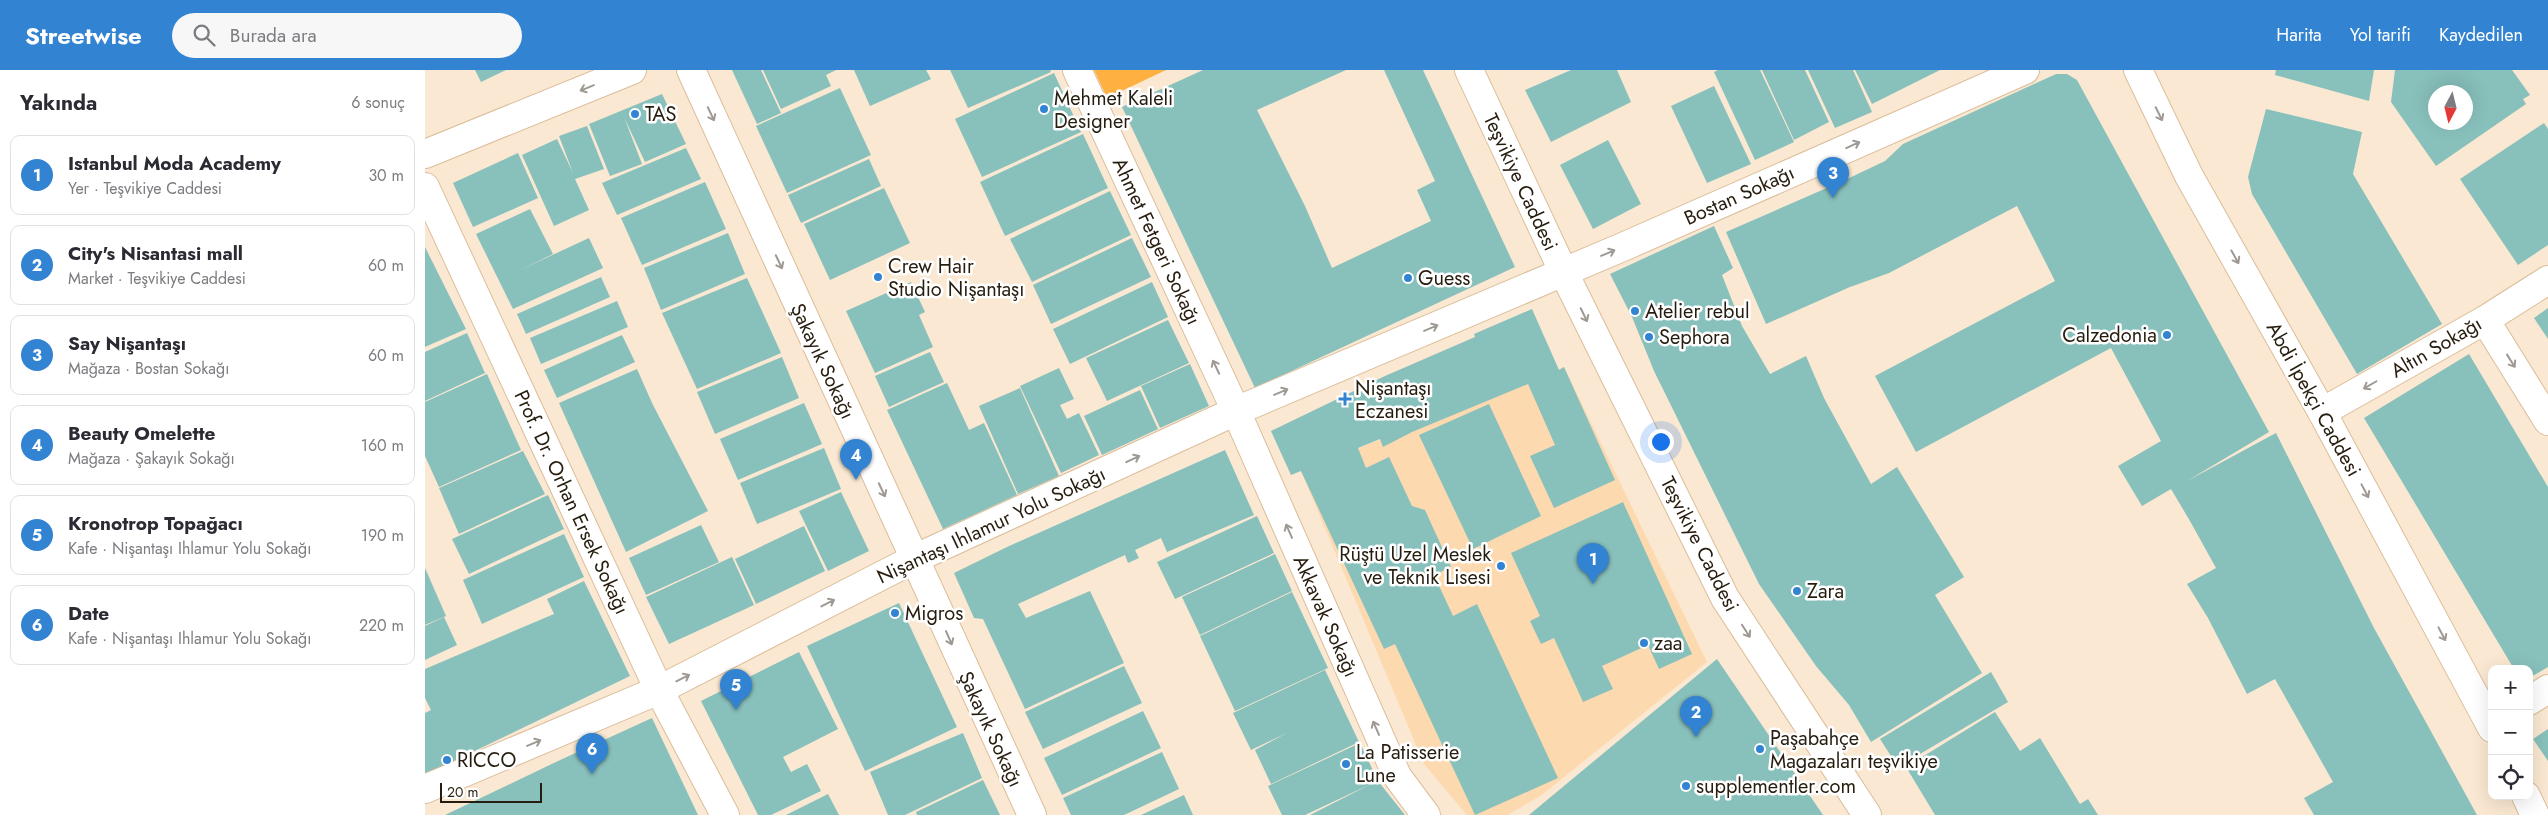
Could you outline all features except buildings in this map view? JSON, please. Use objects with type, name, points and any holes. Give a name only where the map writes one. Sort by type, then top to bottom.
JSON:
[{"type":"street","points":[[425,154],[632,70]]},
{"type":"street","name":"Şakayık Sokağı","points":[[691,70],[1031,815]]},
{"type":"street","name":"Ahmet Fetgeri Sokağı","points":[[1077,70],[1237,411]]},
{"type":"street","name":"Teşvikiye Caddesi","points":[[1469,70],[1563,271],[1725,598],[1867,815]]},
{"type":"street","name":"Bostan Sokağı","points":[[1563,271],[2025,70]]},
{"type":"street","name":"Abdi İpekçi Caddesi","points":[[2138,70],[2189,176],[2322,412],[2488,720]]},
{"type":"street","name":"Prof. Dr. Orhan Ersek Sokağı","points":[[425,187],[659,690],[725,815]]},
{"type":"street","name":"Nişantaşı Ihlamur Yolu Sokağı","points":[[425,789],[659,690],[914,559],[1237,411],[1563,271]]},
{"type":"street","name":"Altın Sokağı","points":[[2322,412],[2485,320],[2548,280]]},
{"type":"street","points":[[2485,320],[2548,421]]},
{"type":"street","name":"Akkavak Sokağı","points":[[1237,411],[1397,776],[1426,815]]},
{"type":"street","points":[[2533,698],[2548,689]]},
{"type":"street","points":[[2527,800],[2535,815]]},
{"type":"shaded area","points":[[1094,70],[1166,70],[1107,98]]},
{"type":"shaded area","name":"Rüştü Uzel Meslek ve Teknik Lisesi","points":[[1564,367],[1707,662],[1543,794],[1508,815],[1467,815],[1424,764],[1301,471]]},
{"type":"place","name":"Mehmet Kaleli Designer","points":[[1044,109]]},
{"type":"place","name":"TAS","points":[[635,114]]},
{"type":"place","name":"Say Nişantaşı","points":[[1833,198]]},
{"type":"place","name":"Crew Hair Studio Nişantaşı","points":[[878,277]]},
{"type":"place","name":"Guess","points":[[1408,278]]},
{"type":"place","name":"Atelier rebul","points":[[1635,311]]},
{"type":"place","name":"Calzedonia","points":[[2167,335]]},
{"type":"place","name":"Sephora","points":[[1649,337]]},
{"type":"place","name":"Nişantaşı Eczanesi","points":[[1345,399]]},
{"type":"place","name":"Beauty Omelette","points":[[856,480]]},
{"type":"place","name":"Rüştü Uzel Meslek ve Teknik Lisesi","points":[[1501,566]]},
{"type":"place","name":"Istanbul Moda Academy","points":[[1593,584]]},
{"type":"place","name":"Zara","points":[[1797,591]]},
{"type":"place","name":"Migros","points":[[895,613]]},
{"type":"place","name":"zaa","points":[[1644,643]]},
{"type":"place","name":"Kronotrop Topağacı","points":[[736,710]]},
{"type":"place","name":"City's Nisantasi mall","points":[[1696,737]]},
{"type":"place","name":"Paşabahçe Magazaları teşvikiye","points":[[1760,749]]},
{"type":"place","name":"RICCO","points":[[447,760]]},
{"type":"place","name":"La Patisserie Lune","points":[[1346,764]]},
{"type":"place","name":"Date","points":[[592,774]]},
{"type":"place","name":"supplementler.com","points":[[1686,786]]}]
